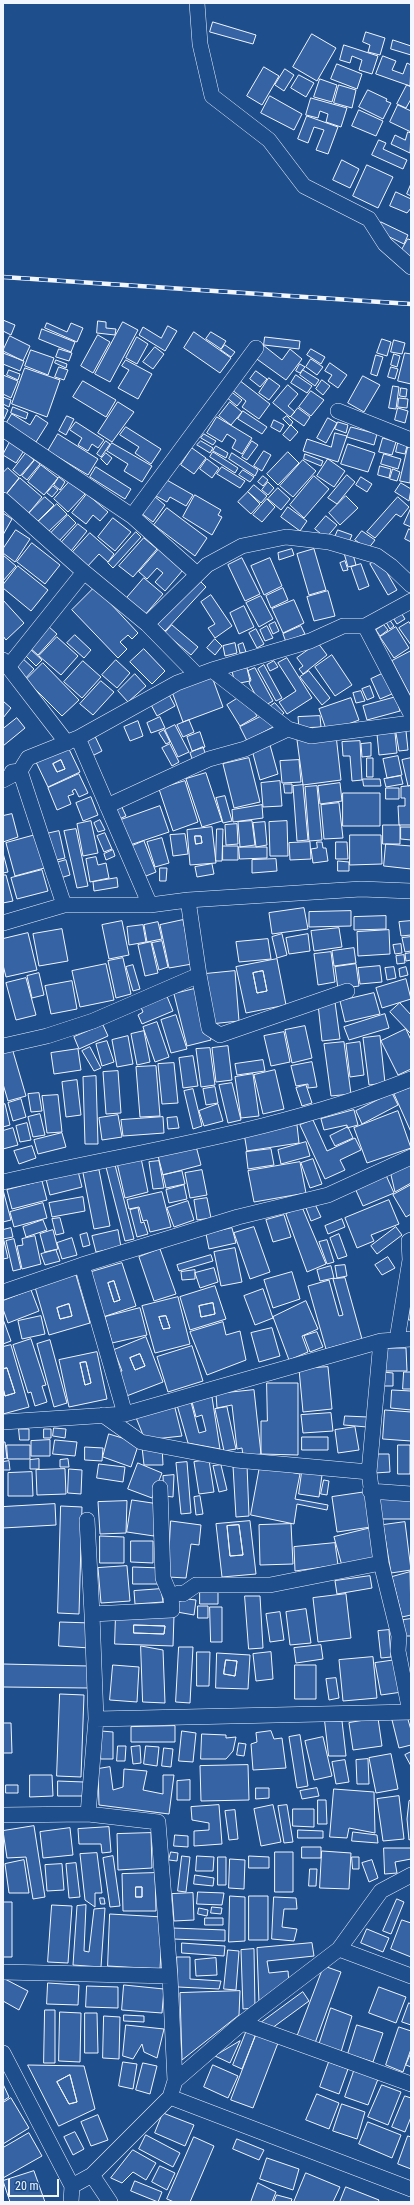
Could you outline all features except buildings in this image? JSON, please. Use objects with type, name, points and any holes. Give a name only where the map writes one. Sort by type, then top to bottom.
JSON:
[{"type":"street","points":[[197,3],[200,44],[212,96],[268,140],[304,186],[369,219],[385,244],[411,267]]},
{"type":"street","points":[[132,516],[256,348]]},
{"type":"street","points":[[338,411],[411,440]]},
{"type":"street","points":[[3,429],[132,516],[197,574]]},
{"type":"street","points":[[3,500],[84,572],[148,624],[197,675]]},
{"type":"street","points":[[148,624],[207,565],[242,546],[286,537],[301,537],[329,542],[377,556],[392,566],[411,585]]},
{"type":"street","points":[[84,572],[6,663],[72,740],[107,806],[150,905]]},
{"type":"street","points":[[3,780],[20,771],[28,758],[72,740],[176,683],[212,670],[310,642],[343,626],[365,626],[411,601]]},
{"type":"street","points":[[365,626],[411,714]]},
{"type":"street","points":[[212,670],[288,729],[311,736],[411,723]]},
{"type":"street","points":[[107,806],[209,759],[245,749],[288,729]]},
{"type":"street","points":[[3,773],[20,771]]},
{"type":"street","points":[[20,771],[64,906]]},
{"type":"street","points":[[3,923],[64,906],[150,905],[188,900],[361,888],[411,891]]},
{"type":"street","points":[[188,900],[199,976],[209,1028],[220,1035],[347,991]]},
{"type":"street","points":[[3,1046],[47,1036],[93,1021],[199,976]]},
{"type":"street","points":[[3,1182],[153,1151],[303,1115],[366,1097],[411,1079]]},
{"type":"street","points":[[3,1292],[82,1265],[238,1216],[328,1195],[411,1157]]},
{"type":"street","points":[[3,1422],[125,1414],[381,1341],[404,1339],[410,1260],[409,1241],[411,1240]]},
{"type":"street","points":[[82,1265],[125,1414]]},
{"type":"street","points":[[96,1719],[411,1712],[405,1650],[399,1636],[381,1563],[370,1490],[369,1472],[381,1341]]},
{"type":"street","points":[[103,1415],[141,1442],[236,1460],[369,1472]]},
{"type":"street","points":[[92,1614],[172,1610],[171,1597],[163,1578],[160,1488]]},
{"type":"street","points":[[370,1490],[411,1494]]},
{"type":"street","points":[[87,1520],[96,1719],[88,1814]]},
{"type":"street","points":[[171,1597],[179,1593],[184,1594],[196,1585],[270,1585],[381,1563]]},
{"type":"street","points":[[3,1815],[88,1814],[158,1822],[170,1976],[175,2081],[170,2097],[92,2174],[72,2186]]},
{"type":"street","points":[[175,2081],[242,2023],[339,1949],[381,1891],[411,1875]]},
{"type":"street","points":[[339,1949],[411,1976]]},
{"type":"street","points":[[3,1972],[170,1976]]},
{"type":"street","points":[[242,2023],[411,2084]]},
{"type":"street","points":[[3,2053],[72,2186],[71,2202]]},
{"type":"street","points":[[170,2097],[411,2189]]},
{"type":"street","points":[[92,2174],[110,2202]]},
{"type":"railway","points":[[3,277],[411,304]]}]
